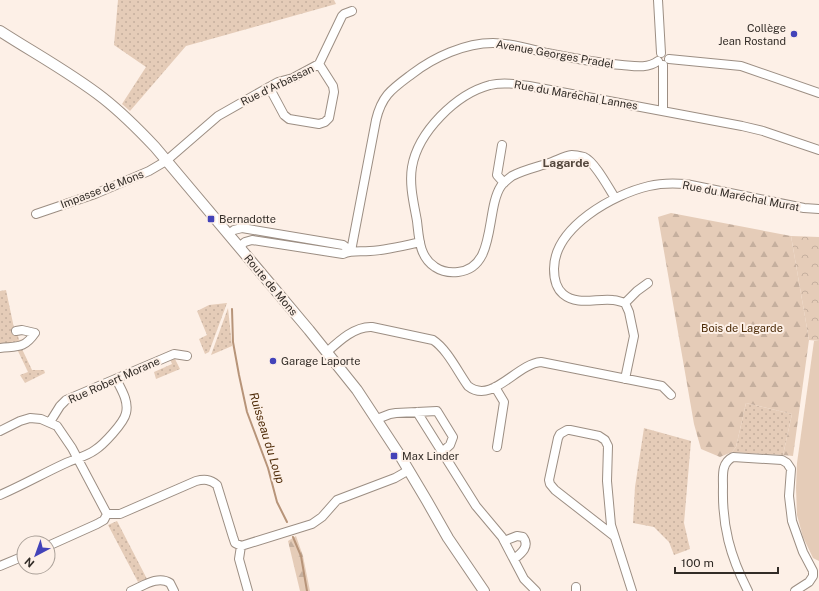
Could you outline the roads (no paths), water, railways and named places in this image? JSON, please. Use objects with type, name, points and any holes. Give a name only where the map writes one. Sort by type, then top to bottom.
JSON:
[{"type":"main road","name":"Route de Mons","points":[[0,30],[105,99],[131,122],[166,161],[327,352],[357,390],[409,470],[448,538],[482,590]]},
{"type":"street","points":[[658,0],[663,60],[663,110]]},
{"type":"street","name":"Rue d'Arbassan","points":[[166,161],[218,116],[278,82],[293,78],[320,64],[342,16],[352,11]]},
{"type":"street","name":"Avenue Georges Pradel","points":[[351,251],[376,120],[383,99],[393,89],[419,69],[442,56],[461,49],[482,43],[495,43],[509,44],[584,61],[609,64],[641,66],[650,65],[663,60],[741,66],[819,93]]},
{"type":"street","points":[[269,87],[284,115],[289,119],[319,124],[326,122],[329,118],[334,92],[333,86],[320,64]]},
{"type":"street","name":"Rue du Maréchal Lannes","points":[[504,182],[500,187],[496,198],[484,252],[478,261],[472,267],[464,271],[457,272],[443,271],[435,268],[428,262],[422,253],[411,177],[415,156],[425,136],[443,114],[475,90],[490,85],[511,83],[633,106],[663,110],[763,131],[819,150]]},
{"type":"street","points":[[502,145],[497,175],[504,182],[518,174],[567,157],[578,156],[585,158],[593,165],[615,198]]},
{"type":"street","name":"Impasse de Mons","points":[[36,214],[126,181],[166,161]]},
{"type":"street","name":"Rue du Maréchal Murat","points":[[625,303],[614,300],[575,300],[563,294],[558,287],[554,276],[554,263],[558,249],[567,234],[579,222],[615,198],[649,186],[686,184],[804,208],[819,209]]},
{"type":"street","points":[[228,234],[234,230],[242,228],[343,245],[351,251]]},
{"type":"street","points":[[239,247],[244,242],[252,240],[343,254],[351,251],[369,251],[399,247],[420,242]]},
{"type":"street","points":[[625,379],[634,336],[629,312],[625,303],[648,283]]},
{"type":"street","points":[[327,352],[354,331],[364,327],[372,327],[425,337],[433,340],[439,344],[468,386],[473,390],[481,392],[487,392],[529,365],[541,362],[662,386],[671,395]]},
{"type":"street","points":[[0,348],[22,346],[29,342],[35,334],[22,330],[16,331]]},
{"type":"street","name":"Rue Robert Morane","points":[[50,422],[60,406],[66,400],[174,354],[187,356]]},
{"type":"street","points":[[0,495],[94,451],[120,425],[124,419],[127,406],[116,379]]},
{"type":"street","points":[[495,387],[504,402],[497,447]]},
{"type":"street","points":[[377,420],[390,414],[437,411],[454,437],[450,445],[442,452]]},
{"type":"street","points":[[417,412],[476,506],[504,541],[524,579],[536,591]]},
{"type":"street","points":[[0,431],[20,421],[30,418],[41,418],[57,426],[77,458],[106,514],[104,520],[97,524],[56,542]]},
{"type":"street","points":[[614,536],[555,490],[550,484],[550,475],[558,438],[563,432],[570,430],[599,436],[607,442],[608,493],[611,525],[632,591]]},
{"type":"street","points":[[748,591],[740,576],[728,543],[722,509],[724,465],[733,457],[782,460],[787,463],[791,469],[789,496],[792,521],[803,552],[813,571],[813,576],[809,582],[795,591]]},
{"type":"street","points":[[106,514],[120,514],[196,482],[207,479],[213,481],[217,485],[235,543],[241,546],[312,524],[319,520],[337,500],[395,478],[409,470]]},
{"type":"street","points":[[504,541],[517,536],[523,537],[526,541],[524,550],[514,559]]},
{"type":"street","points":[[241,546],[239,559],[248,591]]},
{"type":"street","points":[[0,566],[16,559]]},
{"type":"street","points":[[131,591],[155,580],[162,579],[170,583],[174,591]]},
{"type":"waterway","name":"Ruisseau du Loup","points":[[232,309],[233,342],[247,412],[268,468],[277,502],[287,522]]},
{"type":"waterway","name":"Ruisseau du Loup","points":[[293,537],[301,556],[307,591]]},
{"type":"place","name":"Collège Jean Rostand","points":[[794,34]]},
{"type":"place","name":"Bernadotte","points":[[211,219]]},
{"type":"place","name":"Garage Laporte","points":[[273,361]]},
{"type":"place","name":"Max Linder","points":[[394,456]]},
{"type":"district","name":"Lagarde","points":[[566,163]]},
{"type":"park label","name":"Bois de Lagarde","points":[[742,328]]}]
